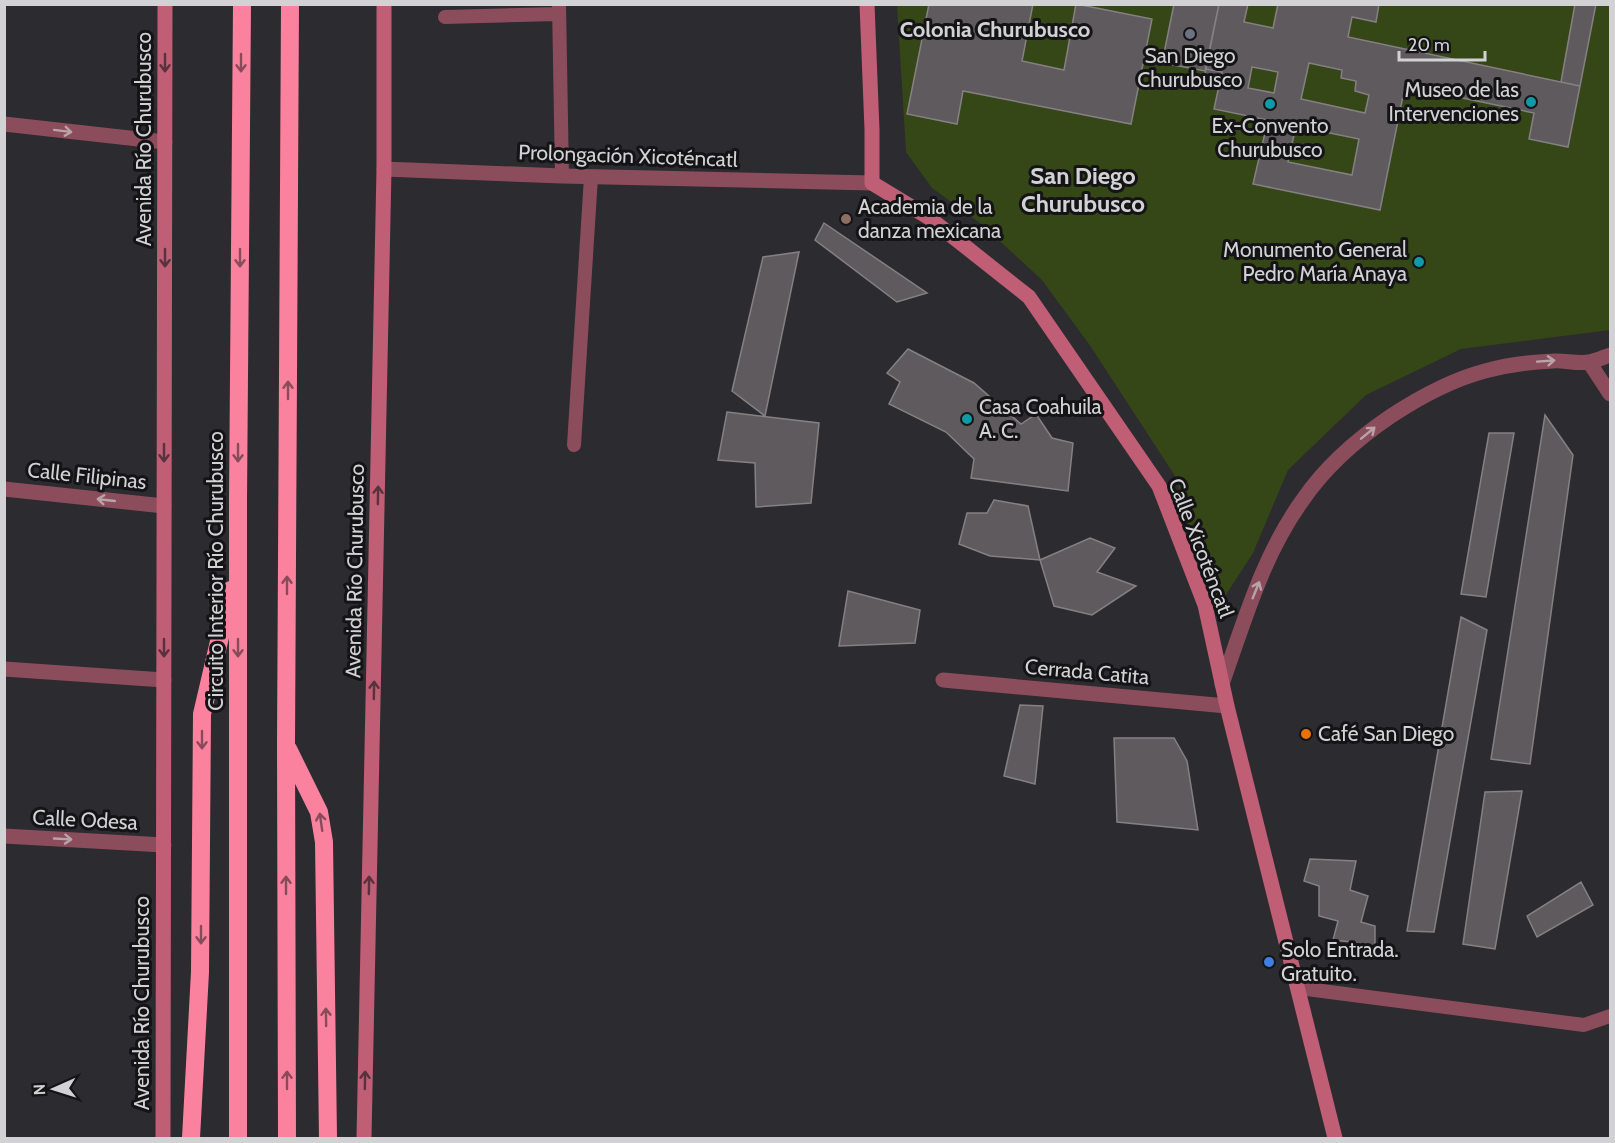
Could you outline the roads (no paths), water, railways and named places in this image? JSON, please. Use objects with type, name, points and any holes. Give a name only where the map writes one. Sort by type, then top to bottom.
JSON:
[{"type":"highway","name":"Circuito Interior Río Churubusco","points":[[238,1138],[238,559],[242,4]]},
{"type":"highway","points":[[287,1138],[286,744],[290,4]]},
{"type":"highway","points":[[191,1138],[200,972],[202,714],[238,559]]},
{"type":"highway","points":[[286,744],[319,812],[324,842],[328,1138]]},
{"type":"main road","name":"Avenida Río Churubusco","points":[[163,1138],[165,4]]},
{"type":"main road","name":"Avenida Río Churubusco","points":[[364,1138],[384,169],[384,4]]},
{"type":"main road","points":[[867,4],[872,183]]},
{"type":"main road","name":"Calle Xicoténcatl","points":[[872,183],[928,217],[1029,297],[1159,486],[1205,604],[1227,706],[1335,1138]]},
{"type":"street","points":[[4,124],[165,142]]},
{"type":"street","name":"Prolongación Xicoténcatl","points":[[384,169],[591,177],[872,183]]},
{"type":"street","points":[[1222,684],[1249,607],[1283,530],[1302,500],[1343,454],[1371,430],[1400,410],[1454,382],[1485,371],[1560,360],[1589,362],[1611,355]]},
{"type":"street","points":[[1589,362],[1611,394]]},
{"type":"street","name":"Calle Filipinas","points":[[4,489],[164,506]]},
{"type":"street","points":[[4,669],[164,680]]},
{"type":"street","name":"Cerrada Catita","points":[[944,680],[1227,706]]},
{"type":"street","name":"Calle Odesa","points":[[4,836],[164,845]]},
{"type":"lane","points":[[445,17],[558,9],[562,176]]},
{"type":"lane","points":[[574,445],[591,177]]},
{"type":"lane","points":[[1299,988],[1584,1025],[1611,1016]]},
{"type":"place","name":"San Diego Churubusco","points":[[1190,34]]},
{"type":"place","name":"Museo de las Intervenciones","points":[[1531,102]]},
{"type":"place","name":"Ex-Convento Churubusco","points":[[1270,104]]},
{"type":"place","name":"Academia de la danza mexicana","points":[[846,219]]},
{"type":"place","name":"Monumento General Pedro María Anaya","points":[[1419,262]]},
{"type":"place","name":"Casa Coahuila A. C.","points":[[967,419]]},
{"type":"place","name":"Café San Diego","points":[[1306,734]]},
{"type":"place","name":"Solo Entrada. Gratuito.","points":[[1269,962]]},
{"type":"district","name":"Colonia Churubusco","points":[[995,29]]},
{"type":"district","name":"San Diego Churubusco","points":[[1083,190]]}]
